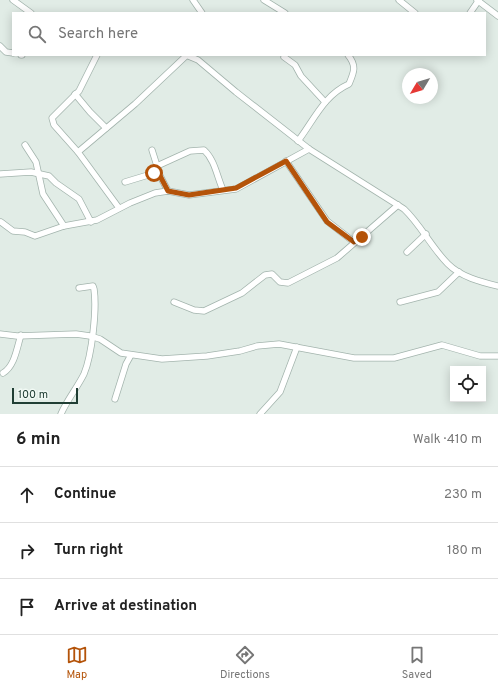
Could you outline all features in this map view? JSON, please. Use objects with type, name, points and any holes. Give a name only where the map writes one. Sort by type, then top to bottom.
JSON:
[{"type":"street","points":[[13,0],[30,12]]},
{"type":"street","points":[[192,0],[201,12]]},
{"type":"street","points":[[264,0],[283,12]]},
{"type":"street","points":[[399,0],[414,12]]},
{"type":"street","points":[[471,12],[478,0],[498,16]]},
{"type":"street","points":[[0,46],[3,53]]},
{"type":"street","points":[[97,56],[75,94],[52,118],[52,121],[78,152],[119,208]]},
{"type":"street","points":[[78,152],[187,56]]},
{"type":"street","points":[[190,56],[198,60],[308,149],[398,205],[413,218],[443,258],[459,272],[474,279],[498,286]]},
{"type":"street","points":[[298,141],[325,102],[339,89],[349,84],[355,70],[352,60],[349,56]]},
{"type":"street","points":[[284,57],[295,65],[301,76],[325,102]]},
{"type":"street","points":[[75,94],[106,128]]},
{"type":"street","points":[[25,145],[34,159],[43,194],[64,226]]},
{"type":"street","points":[[1,222],[13,231],[25,232],[35,236],[64,226],[101,219],[119,208],[146,196],[168,191],[189,195],[241,186],[308,149]]},
{"type":"street","points":[[152,150],[158,169],[168,191]]},
{"type":"street","points":[[125,182],[158,169],[190,150],[204,150],[213,162],[217,178],[223,190]]},
{"type":"street","points":[[286,161],[327,222],[354,242]]},
{"type":"street","points":[[0,174],[37,172],[49,176],[56,184],[79,199],[91,222]]},
{"type":"street","points":[[174,302],[194,310],[204,311],[242,293],[265,275],[272,274],[280,282],[286,284],[337,258],[398,205]]},
{"type":"street","points":[[407,252],[426,234]]},
{"type":"street","points":[[400,302],[438,292],[459,272]]},
{"type":"street","points":[[61,414],[84,373],[89,360],[93,336],[94,289],[93,286],[79,288]]},
{"type":"street","points":[[0,334],[45,336],[76,334],[93,336],[119,352],[149,358],[176,358],[228,353],[272,344],[354,358],[394,358],[442,345],[480,356],[498,356]]},
{"type":"street","points":[[3,373],[9,368],[13,361],[21,335]]},
{"type":"street","points":[[260,414],[280,392],[296,347]]},
{"type":"street","points":[[115,399],[126,364],[131,355]]},
{"type":"route","points":[[154,173],[158,172],[161,175],[168,191],[189,195],[236,188],[246,184],[286,161],[327,222],[354,242],[362,237]]}]
